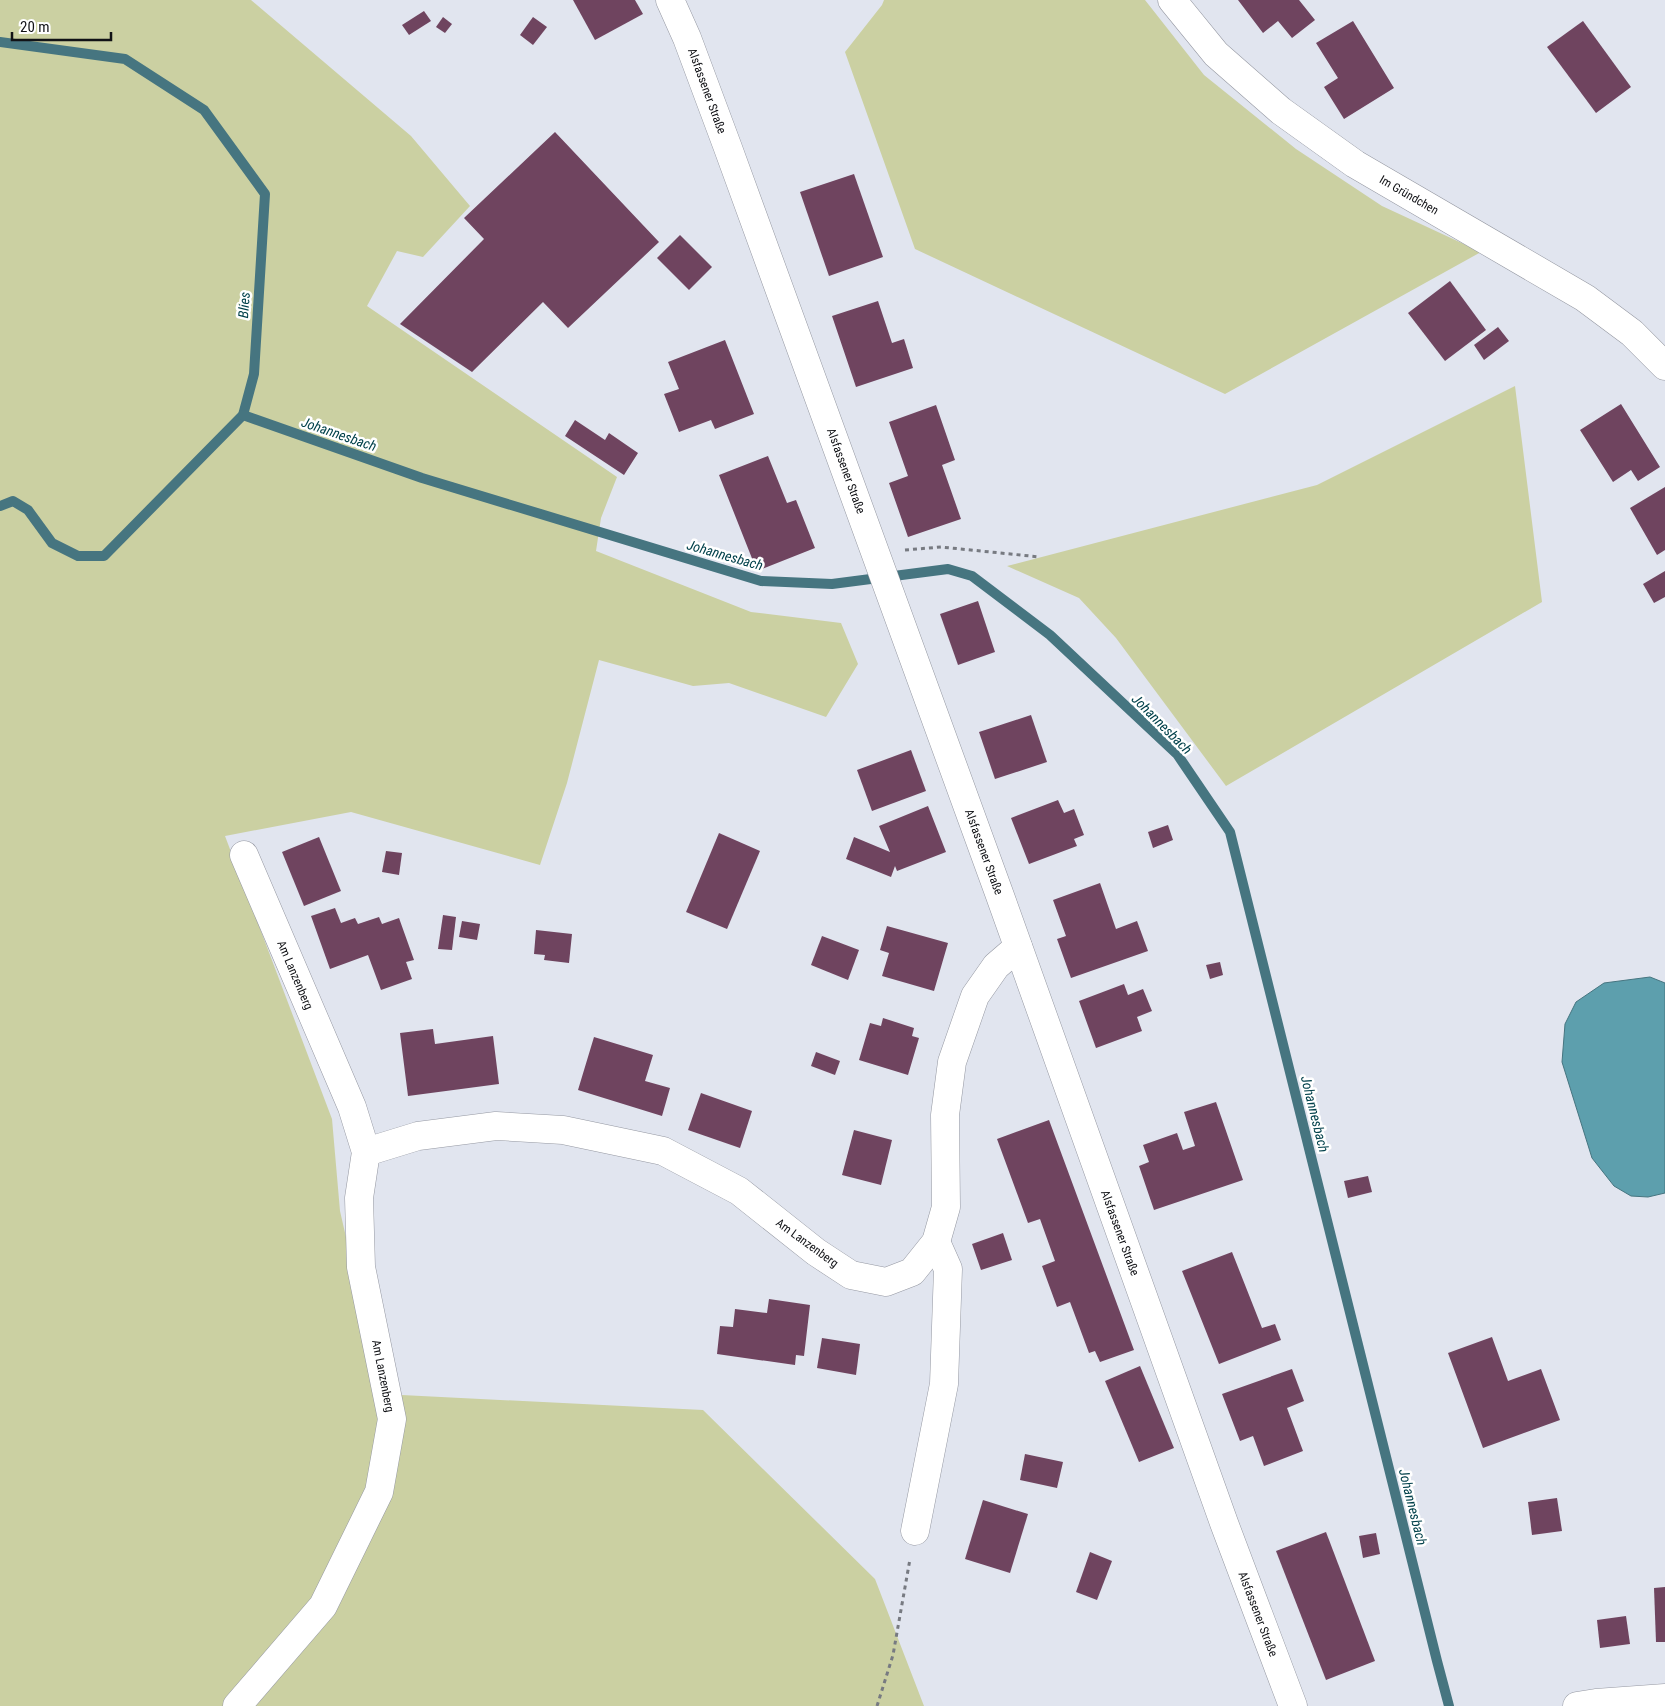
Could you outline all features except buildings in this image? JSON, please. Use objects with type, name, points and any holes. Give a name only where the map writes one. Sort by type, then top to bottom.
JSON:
[{"type":"main road","name":"Alsfassener Straße","points":[[670,0],[687,38],[718,120],[1018,947],[1224,1523],[1293,1706]]},
{"type":"main road","name":"Im Gründchen","points":[[1172,0],[1216,54],[1281,111],[1355,164],[1585,298],[1632,332],[1665,366]]},
{"type":"main road","name":"Am Lanzenberg","points":[[237,1706],[323,1606],[379,1492],[392,1419],[361,1267],[359,1198],[366,1152],[352,1107],[244,855]]},
{"type":"main road","name":"Am Lanzenberg","points":[[366,1152],[418,1136],[496,1126],[563,1130],[662,1151],[738,1191],[816,1252],[851,1275],[886,1282],[912,1272],[936,1242],[946,1207],[944,1116],[952,1062],[975,996],[996,966],[1018,947]]},
{"type":"main road","points":[[915,1531],[944,1384],[948,1269],[936,1242]]},
{"type":"main road","points":[[1577,1706],[1665,1698]]},
{"type":"path","points":[[875,552],[941,547],[1040,557]]},
{"type":"path","points":[[877,1706],[893,1655],[915,1531]]},
{"type":"green space","points":[[0,0],[251,0],[411,136],[470,206],[423,257],[397,251],[367,306],[617,477],[601,518],[596,551],[751,612],[841,623],[858,664],[826,717],[729,683],[693,686],[599,660],[567,783],[540,865],[351,812],[225,836],[332,1119],[340,1211],[382,1394],[703,1410],[875,1579],[924,1706],[0,1706]]},
{"type":"green space","points":[[884,0],[1145,0],[1204,75],[1296,149],[1382,206],[1481,252],[1225,394],[915,249],[845,52]]},
{"type":"green space","points":[[1515,386],[1542,602],[1226,786],[1116,638],[1079,598],[1007,566],[1317,485]]},
{"type":"water","points":[[1650,977],[1665,983],[1665,1193],[1648,1197],[1631,1196],[1614,1186],[1592,1158],[1562,1062],[1565,1024],[1576,1002],[1604,983]]},
{"type":"waterway","name":"Blies","points":[[0,42],[125,59],[204,110],[265,194],[254,374],[243,415],[104,556],[78,556],[52,543],[28,510],[13,501],[0,506]]},
{"type":"waterway","name":"Johannesbach","points":[[243,415],[422,478],[761,581],[832,584],[948,569],[972,576],[1050,635],[1177,754],[1230,832],[1449,1706]]}]
